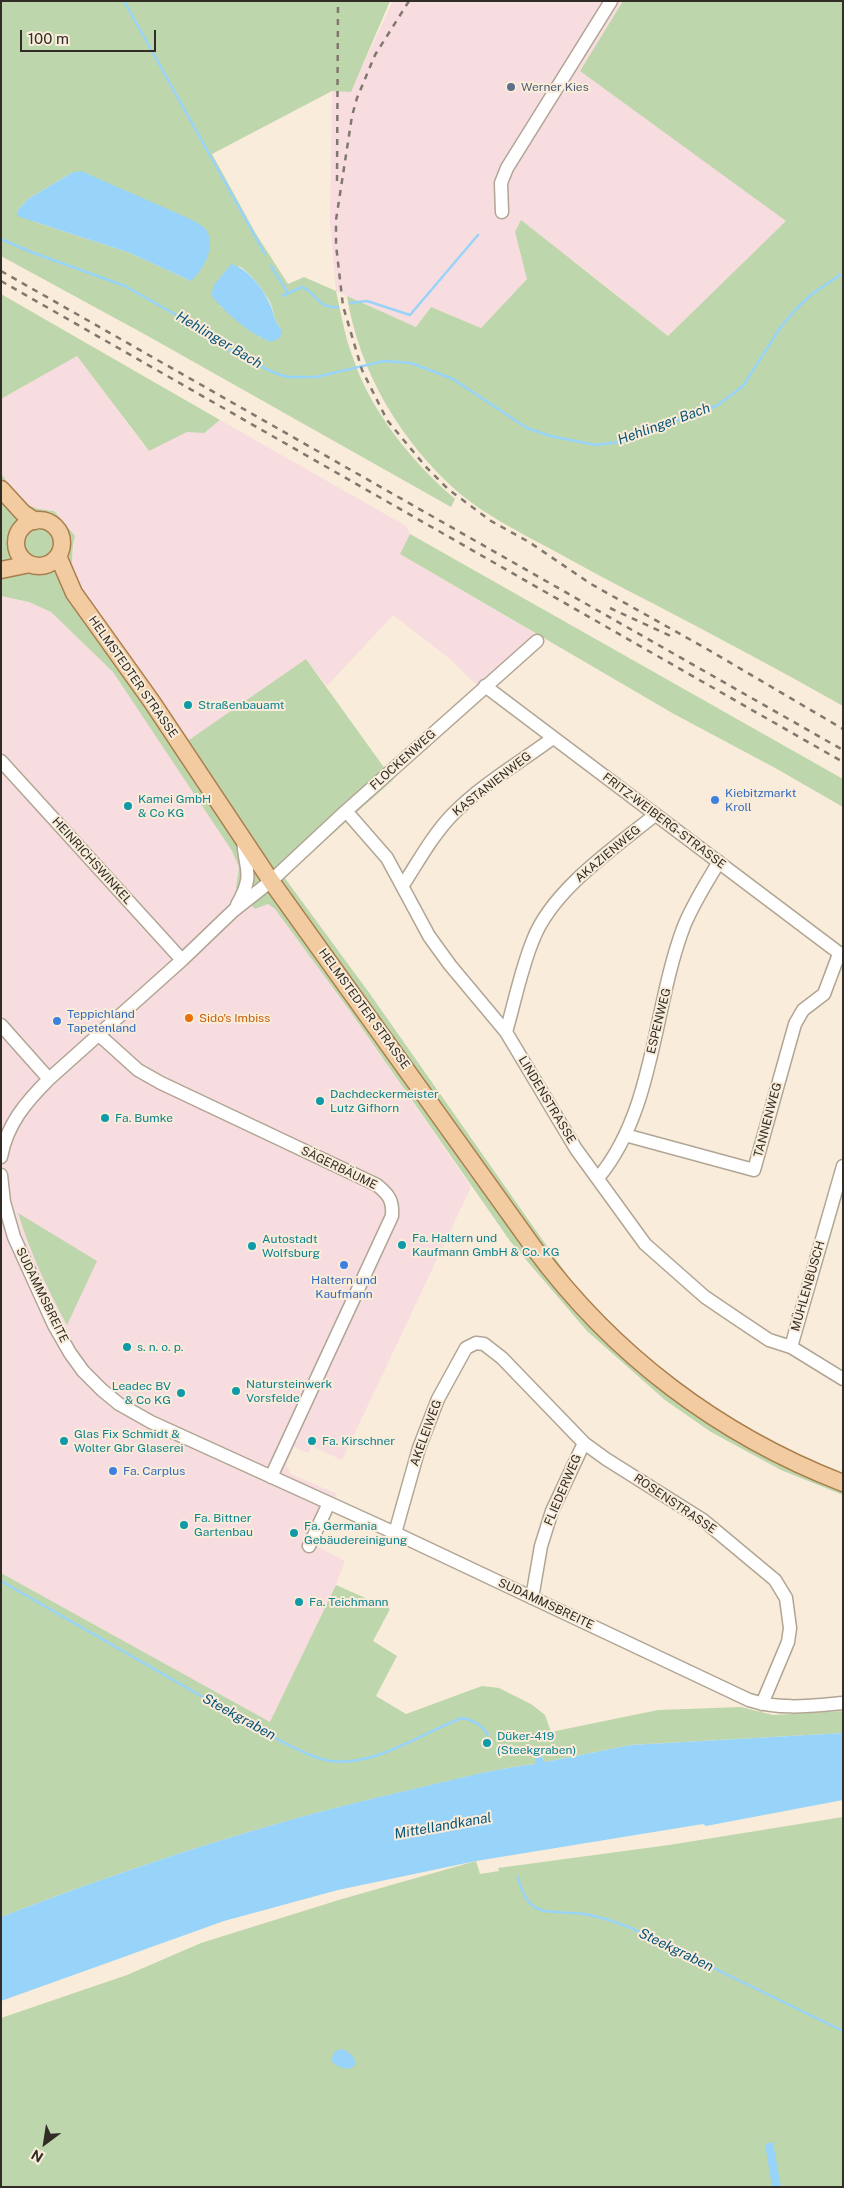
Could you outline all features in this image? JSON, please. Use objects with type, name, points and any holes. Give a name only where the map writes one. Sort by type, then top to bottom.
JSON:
[{"type":"main road","points":[[1,491],[23,512],[36,521]]},
{"type":"main road","points":[[1,491],[18,539],[21,557],[35,565]]},
{"type":"main road","points":[[1,566],[28,524],[36,521],[48,522],[58,530],[62,543],[58,556],[53,561],[1,570]]},
{"type":"main road","name":"HELMSTEDTER STRASSE","points":[[58,556],[74,593]]},
{"type":"main road","name":"HELMSTEDTER STRASSE","points":[[35,565],[56,576],[74,593],[152,702],[271,881],[534,1248],[589,1315],[654,1375],[703,1412],[783,1457],[843,1483]]},
{"type":"street","points":[[502,212],[501,183],[507,168],[611,1]]},
{"type":"street","name":"FLOCKENWEG","points":[[271,881],[346,811],[537,641]]},
{"type":"street","name":"FRITZ-WEIBERG-STRASSE","points":[[485,686],[841,955]]},
{"type":"street","name":"KASTANIENWEG","points":[[403,885],[431,841],[452,815],[474,795],[553,738]]},
{"type":"street","name":"HEINRICHSWINKEL","points":[[1,761],[182,960]]},
{"type":"street","name":"LINDENSTRASSE","points":[[346,811],[387,858],[429,936],[450,965],[506,1032],[576,1149],[645,1244],[705,1297],[769,1340],[791,1347]]},
{"type":"street","name":"AKAZIENWEG","points":[[506,1032],[533,938],[548,913],[576,879],[655,815]]},
{"type":"street","points":[[233,911],[244,892],[248,875],[243,839]]},
{"type":"street","name":"ESPENWEG","points":[[598,1178],[611,1162],[626,1135],[644,1078],[684,926],[718,862]]},
{"type":"street","points":[[1,1157],[4,1141],[13,1122],[29,1098],[182,960],[233,911],[271,881]]},
{"type":"street","name":"TANNENWEG","points":[[626,1135],[754,1170],[795,1024],[803,1010],[824,994],[841,955]]},
{"type":"street","points":[[1,1025],[49,1079]]},
{"type":"street","name":"SÄGERBÄUME","points":[[98,1034],[138,1070],[161,1083],[377,1185],[389,1194],[393,1204],[389,1224],[271,1477]]},
{"type":"street","name":"MÜHLENBUSCH","points":[[843,1166],[791,1347],[843,1379]]},
{"type":"street","name":"SUDAMMSBREITE","points":[[1,1175],[4,1202],[14,1237],[54,1325],[83,1371],[119,1404],[151,1422],[395,1533],[708,1681],[762,1704],[794,1708],[843,1703]]},
{"type":"street","name":"ROSENSTRASSE","points":[[476,1343],[488,1346],[502,1358],[584,1443],[703,1520],[765,1571],[782,1590],[789,1606],[789,1635],[762,1704]]},
{"type":"street","name":"AKELEIWEG","points":[[395,1533],[418,1448],[438,1399],[463,1353],[470,1344],[476,1343]]},
{"type":"street","name":"FLIEDERWEG","points":[[532,1598],[541,1546],[552,1511],[584,1443]]},
{"type":"street","points":[[309,1546],[329,1504]]},
{"type":"shaded area","points":[[393,1],[623,1],[580,71],[787,221],[668,336],[574,261],[515,232],[527,279],[481,328],[431,307],[416,327],[336,291],[330,223],[332,91],[351,91]]},
{"type":"shaded area","points":[[77,356],[148,451],[187,432],[204,432],[220,420],[406,526],[410,534],[400,554],[546,640],[487,695],[450,659],[393,615],[327,686],[306,659],[189,741],[70,574],[75,536],[54,511],[38,509],[20,502],[1,473],[1,399]]},
{"type":"shaded area","points":[[1,596],[29,602],[51,612],[113,672],[232,851],[239,867],[236,888],[259,906],[268,904],[275,909],[350,1011],[471,1187],[342,1460],[312,1446],[308,1453],[294,1447],[286,1464],[291,1474],[337,1494],[314,1545],[345,1561],[336,1585],[270,1723],[1,1573]]},
{"type":"green space","points":[[1,1],[390,1],[351,92],[332,91],[212,154],[256,234],[288,284],[304,277],[336,291],[350,350],[371,398],[382,417],[409,453],[455,499],[451,507],[146,335],[1,256]],"holes":[[[73,172],[191,281],[130,253],[35,222],[17,211],[28,199]],[[239,266],[260,286],[269,300],[282,330],[261,338],[220,306]]]},
{"type":"green space","points":[[623,1],[843,1],[843,706],[514,529],[469,501],[438,473],[401,428],[372,378],[361,352],[347,296],[416,327],[431,307],[481,328],[527,279],[515,232],[521,220],[668,336],[786,221],[580,71]]},
{"type":"green space","points":[[1,294],[220,420],[204,433],[187,432],[149,451],[77,356],[1,399]]},
{"type":"green space","points":[[1,473],[20,502],[38,509],[54,511],[75,536],[71,574],[189,740],[306,659],[393,780],[284,877],[370,994],[572,1282],[594,1309],[638,1351],[688,1392],[762,1438],[843,1475],[843,1495],[781,1470],[711,1432],[665,1400],[587,1331],[510,1241],[350,1011],[275,909],[268,904],[255,909],[236,888],[239,867],[232,851],[113,672],[51,612],[29,602],[1,596]]},
{"type":"green space","points":[[410,534],[843,779],[843,807],[674,714],[400,554]]},
{"type":"green space","points":[[18,1213],[97,1261],[67,1325],[40,1270]]},
{"type":"green space","points":[[1,1573],[270,1722],[336,1585],[390,1609],[373,1641],[397,1656],[376,1696],[406,1714],[482,1686],[499,1688],[531,1704],[545,1715],[551,1732],[658,1710],[741,1707],[773,1715],[843,1711],[843,1733],[631,1745],[545,1762],[540,1753],[535,1754],[535,1764],[454,1779],[354,1803],[252,1831],[101,1880],[1,1917]]},
{"type":"green space","points":[[843,1817],[843,2187],[1,2187],[1,2018],[127,1975],[201,1943],[342,1899],[476,1861],[480,1874],[499,1871],[498,1868],[669,1845]]},
{"type":"water","points":[[81,171],[188,218],[203,227],[207,231],[209,238],[209,251],[204,265],[196,276],[191,281],[130,253],[17,216],[17,211],[28,199],[73,172]]},
{"type":"water","points":[[231,264],[248,274],[266,296],[282,330],[280,338],[271,342],[263,339],[230,315],[211,295],[214,285]]},
{"type":"water","name":"Mittellandkanal","points":[[843,1733],[843,1800],[706,1826],[703,1824],[476,1861],[338,1890],[224,1921],[1,2001],[1,1917],[201,1846],[354,1803],[486,1772],[535,1764],[535,1754],[540,1753],[545,1762],[631,1745]]},
{"type":"water","points":[[343,2049],[352,2055],[356,2063],[348,2069],[332,2062],[335,2051]]},
{"type":"water","points":[[773,2142],[781,2187],[772,2187],[765,2144]]},
{"type":"waterway","points":[[124,1],[265,254]]},
{"type":"waterway","points":[[350,303],[367,301],[410,315],[478,235]]},
{"type":"waterway","name":"Hehlinger Bach","points":[[1,239],[31,252],[125,286],[187,321],[237,355],[275,373],[288,377],[316,377],[384,361],[411,363],[453,379],[527,428],[550,436],[596,445],[619,442],[630,436],[718,405],[743,386],[780,328],[796,309],[812,294],[843,273]]},
{"type":"waterway","points":[[271,266],[288,293]]},
{"type":"waterway","points":[[282,296],[302,287],[307,289],[321,303],[331,307],[338,307]]},
{"type":"waterway","name":"Steekgraben","points":[[1,1581],[269,1735],[318,1758],[342,1762],[360,1760],[378,1755],[462,1718],[477,1724],[488,1735]]},
{"type":"waterway","name":"Steekgraben","points":[[518,1877],[522,1891],[534,1907],[550,1912],[595,1916],[631,1928],[843,2031]]},
{"type":"railway","points":[[337,181],[338,1]]},
{"type":"railway","points":[[409,1],[375,55],[357,98],[352,116],[336,220],[336,245],[343,306],[362,370],[387,420],[426,467],[448,489],[491,521],[529,542],[591,584],[707,649],[843,729]]},
{"type":"railway","points":[[1,271],[843,750]]},
{"type":"railway","points":[[1,281],[843,762]]},
{"type":"railway","points":[[610,608],[675,638]]},
{"type":"place","name":"Werner Kies","points":[[511,87]]},
{"type":"place","name":"Straßenbauamt","points":[[188,705]]},
{"type":"place","name":"Kiebitzmarkt Kroll","points":[[715,800]]},
{"type":"place","name":"Kamei GmbH & Co KG","points":[[128,806]]},
{"type":"place","name":"Sido's Imbiss","points":[[189,1018]]},
{"type":"place","name":"Teppichland Tapetenland","points":[[57,1021]]},
{"type":"place","name":"Dachdeckermeister Lutz Gifhorn","points":[[320,1101]]},
{"type":"place","name":"Fa. Bumke","points":[[105,1118]]},
{"type":"place","name":"Fa. Haltern und Kaufmann GmbH & Co. KG","points":[[402,1245]]},
{"type":"place","name":"Autostadt Wolfsburg","points":[[252,1246]]},
{"type":"place","name":"Haltern und Kaufmann","points":[[344,1265]]},
{"type":"place","name":"s. n. o. p.","points":[[127,1347]]},
{"type":"place","name":"Natursteinwerk Vorsfelde","points":[[236,1391]]},
{"type":"place","name":"Leadec BV & Co KG","points":[[181,1393]]},
{"type":"place","name":"Glas Fix Schmidt & Wolter Gbr Glaserei","points":[[64,1441]]},
{"type":"place","name":"Fa. Kirschner","points":[[312,1441]]},
{"type":"place","name":"Fa. Carplus","points":[[113,1471]]},
{"type":"place","name":"Fa. Bittner Gartenbau","points":[[184,1525]]},
{"type":"place","name":"Fa. Germania Gebäudereinigung","points":[[294,1533]]},
{"type":"place","name":"Fa. Teichmann","points":[[299,1602]]},
{"type":"place","name":"Düker-419 (Steekgraben)","points":[[487,1743]]}]
